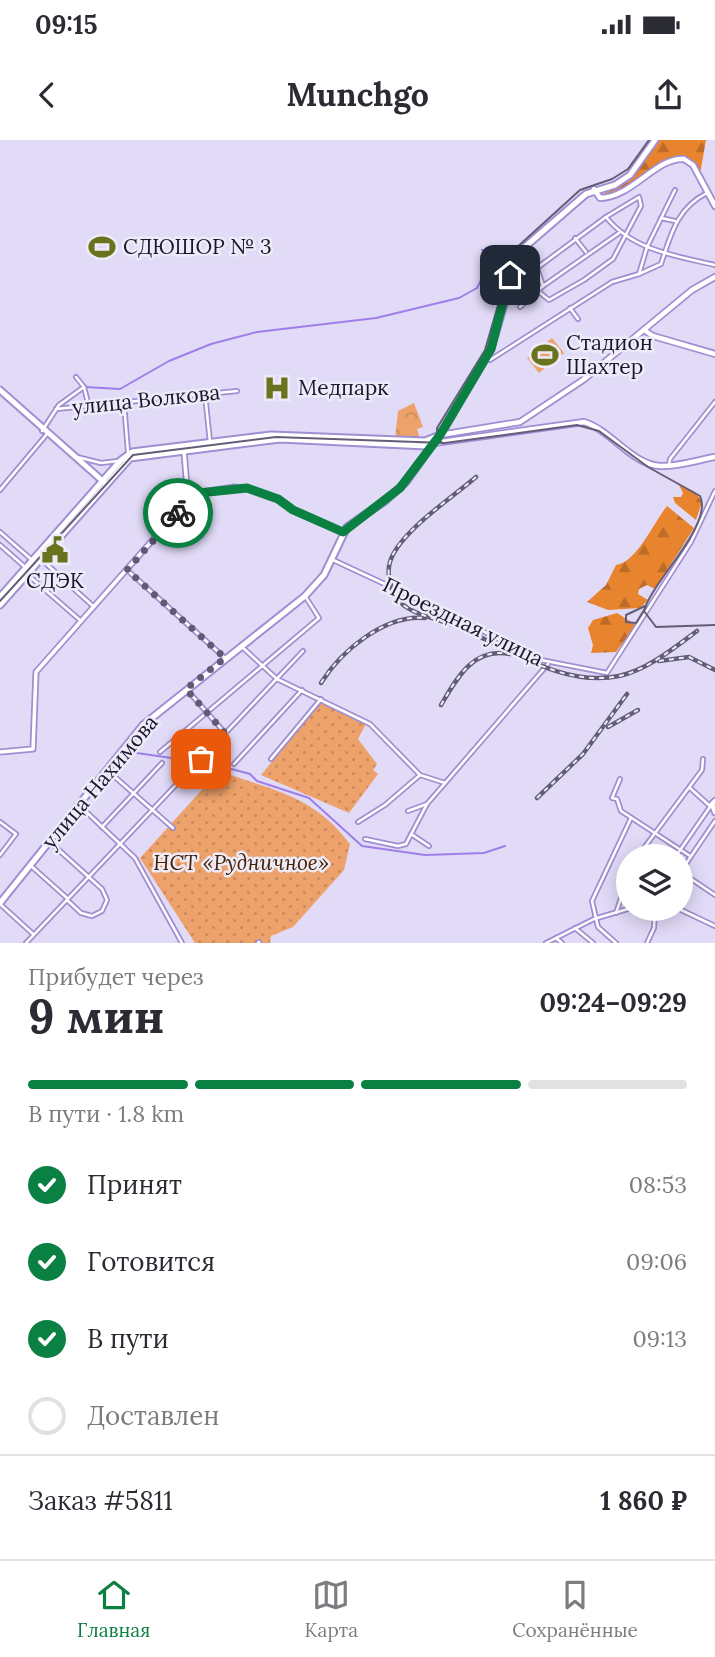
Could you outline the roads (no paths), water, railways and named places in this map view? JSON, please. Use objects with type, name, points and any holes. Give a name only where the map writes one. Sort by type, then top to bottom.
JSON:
[{"type":"main road","name":"улица Нахимова","points":[[0,903],[143,724],[305,596],[321,579],[343,532],[400,488],[434,443],[486,355],[517,251],[584,193],[622,178],[637,164],[654,140]]},
{"type":"main road","points":[[594,189],[600,198],[614,195],[680,159],[691,163],[715,206]]},
{"type":"main road","points":[[425,441],[439,435],[517,423],[583,380],[692,290],[715,277]]},
{"type":"main road","points":[[645,330],[653,336],[715,354]]},
{"type":"main road","points":[[0,392],[104,484]]},
{"type":"main road","points":[[104,484],[129,453],[280,439],[426,446],[520,429],[584,422],[601,428],[646,462],[669,465],[715,457]]},
{"type":"main road","points":[[517,423],[520,429]]},
{"type":"main road","points":[[45,432],[104,484]]},
{"type":"main road","points":[[0,597],[130,458],[210,442],[280,435],[434,443]]},
{"type":"main road","points":[[0,605],[25,571]]},
{"type":"main road","points":[[713,804],[715,812]]},
{"type":"street","points":[[639,274],[648,247],[675,190]]},
{"type":"street","points":[[490,360],[612,282],[661,264],[676,221],[689,203],[708,192]]},
{"type":"street","points":[[539,292],[549,300],[584,281],[613,259],[640,206],[639,197],[575,238],[537,268],[543,286]]},
{"type":"street","points":[[606,217],[619,233],[648,247],[715,265]]},
{"type":"street","points":[[661,218],[676,221]]},
{"type":"street","points":[[520,307],[587,253],[619,233]]},
{"type":"street","points":[[575,238],[587,253]]},
{"type":"street","points":[[522,273],[527,296],[530,298]]},
{"type":"street","points":[[570,308],[578,319]]},
{"type":"street","name":"улица Волкова","points":[[0,490],[45,432],[56,409],[84,387],[76,377]]},
{"type":"street","points":[[84,387],[89,407]]},
{"type":"street","name":"улица Волкова","points":[[56,409],[237,391]]},
{"type":"street","points":[[205,394],[210,442]]},
{"type":"street","points":[[669,465],[670,459],[715,402]]},
{"type":"street","points":[[124,403],[129,453]]},
{"type":"street","points":[[183,448],[189,496]]},
{"type":"street","points":[[72,454],[102,463],[121,460]]},
{"type":"street","points":[[0,751],[33,750],[34,675],[189,496],[247,488],[278,499],[293,510],[343,532]]},
{"type":"street","name":"Проездная улица","points":[[331,559],[548,664],[600,673],[609,671],[674,568],[715,491]]},
{"type":"street","points":[[0,532],[36,558],[94,607]]},
{"type":"street","points":[[0,545],[82,621]]},
{"type":"street","points":[[127,570],[225,658]]},
{"type":"street","points":[[160,752],[319,618],[305,596]]},
{"type":"street","points":[[241,646],[277,679],[370,724],[420,775],[445,783]]},
{"type":"street","points":[[201,759],[303,651]]},
{"type":"street","points":[[365,839],[398,846],[406,844],[427,804],[548,664]]},
{"type":"street","points":[[186,689],[225,733]]},
{"type":"street","points":[[234,764],[302,690]]},
{"type":"street","points":[[271,759],[321,699]]},
{"type":"street","points":[[646,844],[702,770],[703,759]]},
{"type":"street","points":[[102,827],[162,763]]},
{"type":"street","points":[[26,943],[191,769]]},
{"type":"street","points":[[107,770],[173,828]]},
{"type":"street","points":[[358,822],[385,805],[420,775]]},
{"type":"street","points":[[620,779],[612,798],[631,818],[671,844]]},
{"type":"street","points":[[685,844],[713,804],[689,787]]},
{"type":"street","points":[[408,811],[427,804]]},
{"type":"street","points":[[78,805],[135,858],[182,943]]},
{"type":"street","points":[[616,943],[598,927],[594,919],[593,898],[631,818]]},
{"type":"street","points":[[693,852],[715,821]]},
{"type":"street","points":[[0,822],[16,834],[0,855]]},
{"type":"street","points":[[412,835],[429,846]]},
{"type":"street","points":[[30,865],[88,916],[102,911],[107,897],[49,841]]},
{"type":"street","points":[[693,879],[715,895]]},
{"type":"street","points":[[0,903],[33,934]]},
{"type":"street","points":[[546,943],[594,919],[616,913]]},
{"type":"street","points":[[693,916],[715,926]]},
{"type":"street","points":[[647,943],[654,921]]},
{"type":"street","points":[[575,928],[593,943]]},
{"type":"street","points":[[556,938],[562,943]]},
{"type":"waterway","points":[[85,387],[120,389],[169,361],[211,344],[257,332],[376,318],[459,298],[477,288],[496,251],[482,250]]},
{"type":"waterway","points":[[130,752],[213,764],[250,774],[257,781],[309,798],[362,846],[425,855],[484,853],[505,846]]},
{"type":"tram line","points":[[442,443],[437,437],[437,428],[485,350],[514,250],[580,190],[612,179],[628,169],[649,140]]},
{"type":"tram line","points":[[0,601],[133,455],[276,437],[445,443],[577,425],[599,431],[648,467],[700,496],[702,508],[698,522],[644,611],[656,627],[715,625]]},
{"type":"tram line","points":[[645,606],[626,615],[626,622],[636,623],[646,607]]},
{"type":"railway","points":[[476,477],[415,528],[395,551],[389,567],[390,583],[394,593],[405,606],[473,633],[533,663],[575,676],[597,678],[619,676],[640,669],[697,631]]},
{"type":"railway","points":[[321,683],[352,647],[380,628],[410,618],[425,618]]},
{"type":"railway","points":[[441,705],[460,675],[476,660],[497,653],[510,654]]},
{"type":"railway","points":[[659,661],[689,657],[715,670]]},
{"type":"railway","points":[[537,798],[583,754],[627,694]]},
{"type":"railway","points":[[608,727],[638,710]]},
{"type":"place","name":"СДЮШОР № 3","points":[[102,247]]},
{"type":"place","name":"Стадион Шахтер","points":[[545,355]]},
{"type":"place","name":"Медпарк","points":[[277,388]]},
{"type":"place","name":"СДЭК","points":[[55,550]]},
{"type":"park label","name":"НСТ «Рудничное»","points":[[241,863]]}]
